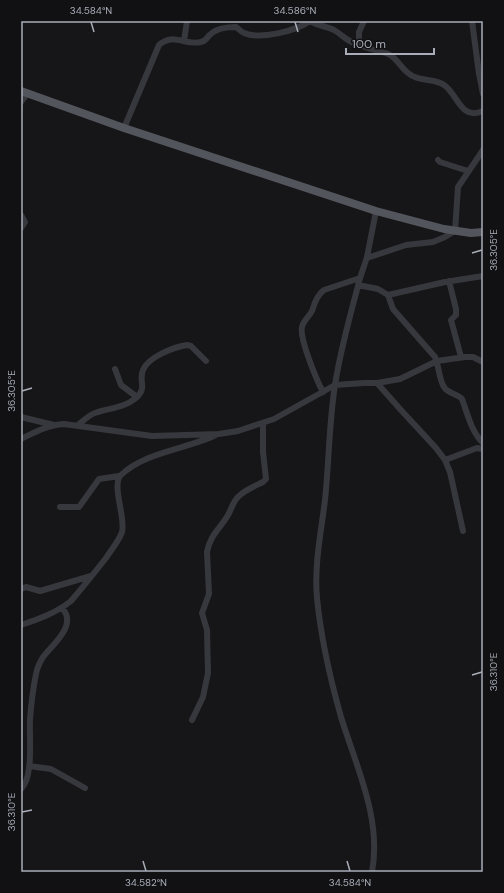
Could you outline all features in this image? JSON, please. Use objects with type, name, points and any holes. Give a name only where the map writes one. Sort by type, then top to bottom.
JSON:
[{"type":"main road","points":[[24,92],[124,128],[376,210],[444,229],[483,232]]},
{"type":"street","points":[[184,41],[187,21]]},
{"type":"street","points":[[124,128],[159,45],[164,40],[168,39],[196,43],[202,42],[212,33],[229,27],[236,27],[242,32],[248,34],[263,35],[291,30],[305,25],[310,21],[320,26],[333,29],[353,44],[358,44],[367,49],[389,54],[403,69],[415,77],[442,83],[452,93],[461,108],[468,112],[475,113],[483,111]]},
{"type":"street","points":[[358,44],[359,32],[364,21]]},
{"type":"street","points":[[472,21],[483,94]]},
{"type":"street","points":[[21,102],[24,92]]},
{"type":"street","points":[[366,258],[406,245],[433,242],[455,231],[456,191],[459,183],[483,150]]},
{"type":"street","points":[[438,160],[468,171]]},
{"type":"street","points":[[372,872],[374,850],[372,820],[366,795],[330,678],[321,634],[317,595],[318,550],[325,500],[335,385],[358,285],[366,258],[376,210]]},
{"type":"street","points":[[21,215],[25,222],[21,228]]},
{"type":"street","points":[[388,295],[449,281],[483,276]]},
{"type":"street","points":[[323,392],[315,376],[301,330],[320,293],[324,290],[360,278]]},
{"type":"street","points":[[449,281],[456,309],[456,315],[451,320],[461,357]]},
{"type":"street","points":[[358,285],[378,289],[388,295],[393,309],[437,361],[443,387],[448,391],[460,395],[472,430],[476,437],[483,443]]},
{"type":"street","points":[[78,425],[91,415],[125,404],[137,397],[142,390],[143,370],[148,363],[165,352],[187,345],[191,346],[206,361]]},
{"type":"street","points":[[21,418],[54,425],[78,425],[152,436],[219,434],[238,431],[274,419],[335,385],[364,383],[378,384],[400,379],[437,361],[461,357],[473,357],[483,362]]},
{"type":"street","points":[[115,369],[121,385],[137,397]]},
{"type":"street","points":[[378,384],[445,460],[452,480],[463,531]]},
{"type":"street","points":[[192,720],[203,697],[208,673],[207,630],[202,613],[209,594],[208,545],[211,538],[228,516],[235,500],[239,495],[266,479],[264,423]]},
{"type":"street","points":[[21,439],[54,425]]},
{"type":"street","points":[[60,507],[79,507],[99,479],[120,476],[142,461],[202,442],[219,434]]},
{"type":"street","points":[[445,460],[477,448],[483,449]]},
{"type":"street","points":[[21,625],[46,616],[62,608],[71,601],[117,543],[122,531],[118,483],[120,476]]},
{"type":"street","points":[[21,588],[26,587],[40,591],[92,576]]},
{"type":"street","points":[[21,789],[23,787],[29,766],[30,720],[36,673],[43,657],[66,628],[68,620],[66,612],[62,608]]},
{"type":"street","points":[[29,766],[51,768],[85,788]]}]
